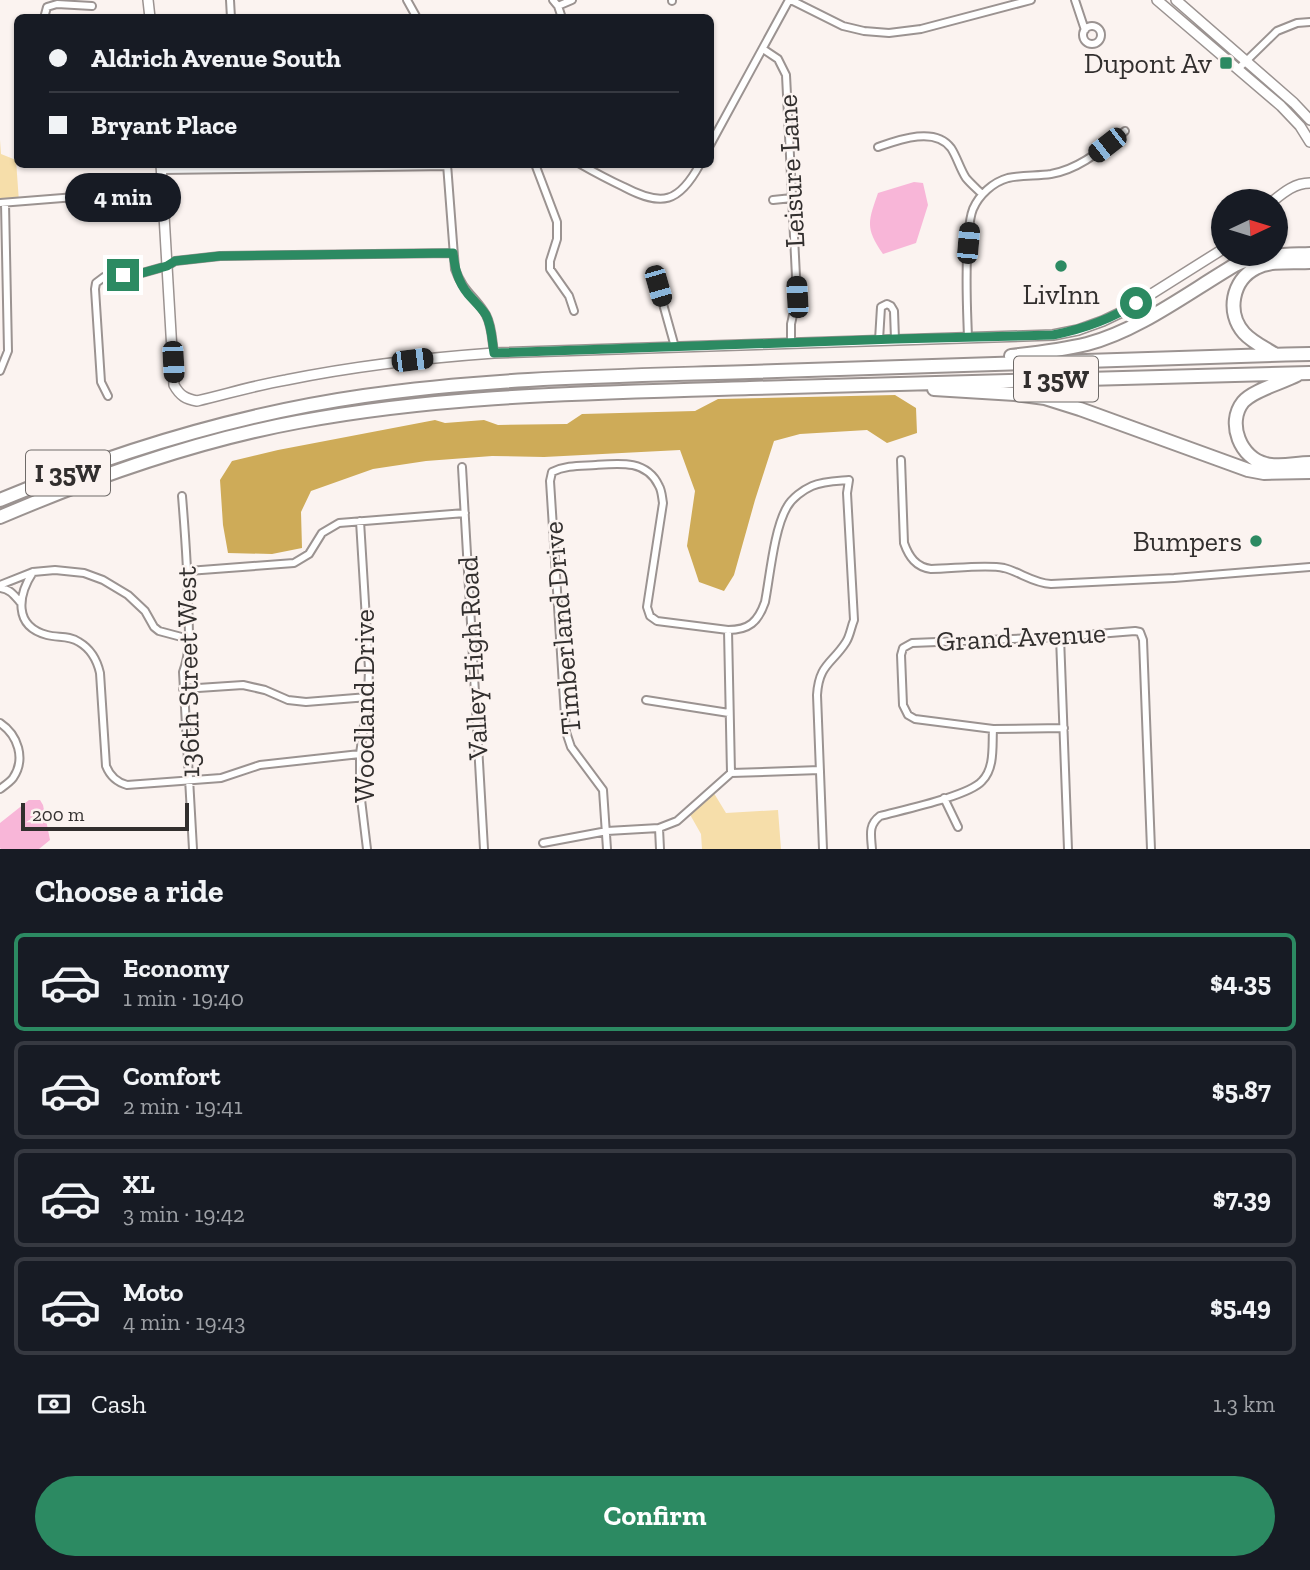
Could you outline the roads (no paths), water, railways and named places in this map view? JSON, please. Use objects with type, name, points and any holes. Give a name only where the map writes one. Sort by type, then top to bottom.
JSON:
[{"type":"highway","points":[[916,366],[1048,352],[1088,344],[1138,324],[1247,260],[1310,254]]},
{"type":"highway","points":[[1276,355],[1244,333],[1237,323],[1233,311],[1236,289],[1242,279],[1257,267],[1310,262]]},
{"type":"highway","name":"I 35W","points":[[0,500],[47,481],[191,432],[293,408],[363,396],[500,382],[1310,354]]},
{"type":"highway","points":[[1305,373],[1254,394],[1242,404],[1236,422],[1237,434],[1245,451],[1255,460],[1267,465],[1308,466]]},
{"type":"highway","name":"I 35W","points":[[0,517],[98,478],[200,445],[294,423],[412,405],[502,396],[1305,373]]},
{"type":"highway","points":[[896,383],[920,389],[1045,398],[1248,470],[1264,473],[1308,466]]},
{"type":"street","points":[[556,3],[572,0]]},
{"type":"street","points":[[714,138],[790,0],[843,26],[889,33],[921,29],[1031,0]]},
{"type":"street","points":[[1075,0],[1084,30]]},
{"type":"street","points":[[1157,0],[1292,116],[1310,142]]},
{"type":"street","points":[[1176,0],[1310,120]]},
{"type":"street","points":[[45,14],[47,7],[57,4],[92,6]]},
{"type":"street","points":[[1238,69],[1277,31],[1297,23],[1310,22]]},
{"type":"street","name":"Leisure Lane","points":[[763,49],[778,59],[786,75],[797,297],[791,324],[791,344]]},
{"type":"street","points":[[968,338],[968,236],[973,208],[982,194],[1007,178],[1052,174],[1075,167],[1125,131]]},
{"type":"street","points":[[877,147],[900,139],[928,136],[939,138],[950,146],[966,178],[982,194]]},
{"type":"street","points":[[161,168],[174,385],[178,394],[197,401],[285,380],[438,357],[1053,335],[1080,329],[1126,310],[1211,257]]},
{"type":"street","points":[[447,168],[455,269],[459,281],[488,321],[494,353]]},
{"type":"street","points":[[537,168],[557,222],[557,239],[550,269],[569,296],[574,311]]},
{"type":"street","points":[[588,168],[643,197],[656,200],[671,197],[683,190],[698,168]]},
{"type":"street","points":[[1288,190],[1309,182]]},
{"type":"street","points":[[0,371],[8,351],[3,203],[163,190]]},
{"type":"street","points":[[774,200],[792,198]]},
{"type":"street","points":[[108,396],[101,382],[95,289],[96,283],[104,277],[142,273],[175,261],[220,256],[453,253]]},
{"type":"street","points":[[658,286],[675,347]]},
{"type":"street","points":[[879,340],[879,312],[881,307],[887,304],[894,312],[895,339]]},
{"type":"street","points":[[901,460],[904,543],[908,556],[923,568],[1000,567],[1040,584],[1051,584],[1310,567]]},
{"type":"street","name":"Timberland Drive","points":[[607,849],[603,790],[571,747],[566,732],[550,481],[552,472],[562,467],[626,463],[650,473],[659,486],[663,503],[647,607],[649,616],[657,621],[727,630]]},
{"type":"street","name":"Valley High Road","points":[[462,467],[484,849]]},
{"type":"street","points":[[730,773],[727,630],[744,629],[762,612],[779,527],[787,506],[799,494],[813,486],[849,480],[847,493],[853,620],[847,640],[826,665],[818,683],[817,695],[823,849]]},
{"type":"street","name":"136th Street West","points":[[182,496],[188,571],[189,639],[183,689],[193,849]]},
{"type":"street","points":[[188,571],[294,563],[309,554],[322,533],[339,523],[464,513]]},
{"type":"street","name":"Woodland Drive","points":[[360,520],[369,669],[360,754],[360,791],[367,849]]},
{"type":"street","points":[[0,586],[33,572],[74,571],[103,580],[122,591],[135,601],[159,631],[189,639]]},
{"type":"street","points":[[33,572],[20,602],[22,613],[27,623],[35,630],[77,641],[88,649],[96,660],[100,673],[106,765],[111,776],[120,783],[127,785],[188,782],[229,776],[260,765],[360,754]]},
{"type":"street","points":[[0,586],[12,592],[20,602]]},
{"type":"street","name":"Grand Avenue","points":[[993,729],[915,719],[908,715],[903,705],[903,648],[912,643],[1140,632],[1143,639],[1151,849]]},
{"type":"street","points":[[1060,637],[1068,849]]},
{"type":"street","points":[[183,689],[243,685],[265,690],[288,700],[306,702],[368,696]]},
{"type":"street","points":[[646,700],[729,713]]},
{"type":"street","points":[[0,723],[15,738],[20,759],[12,779],[0,789]]},
{"type":"street","points":[[872,849],[873,821],[880,816],[971,790],[984,780],[991,764],[993,729],[1064,728]]},
{"type":"street","points":[[542,843],[607,831],[659,828],[677,821],[730,773],[820,770]]},
{"type":"street","points":[[944,798],[958,827]]},
{"type":"street","points":[[659,828],[660,849]]},
{"type":"place","name":"Dupont Av","points":[[1226,63]]},
{"type":"place","name":"LivInn","points":[[1061,266]]},
{"type":"place","name":"Bumpers","points":[[1256,541]]}]
